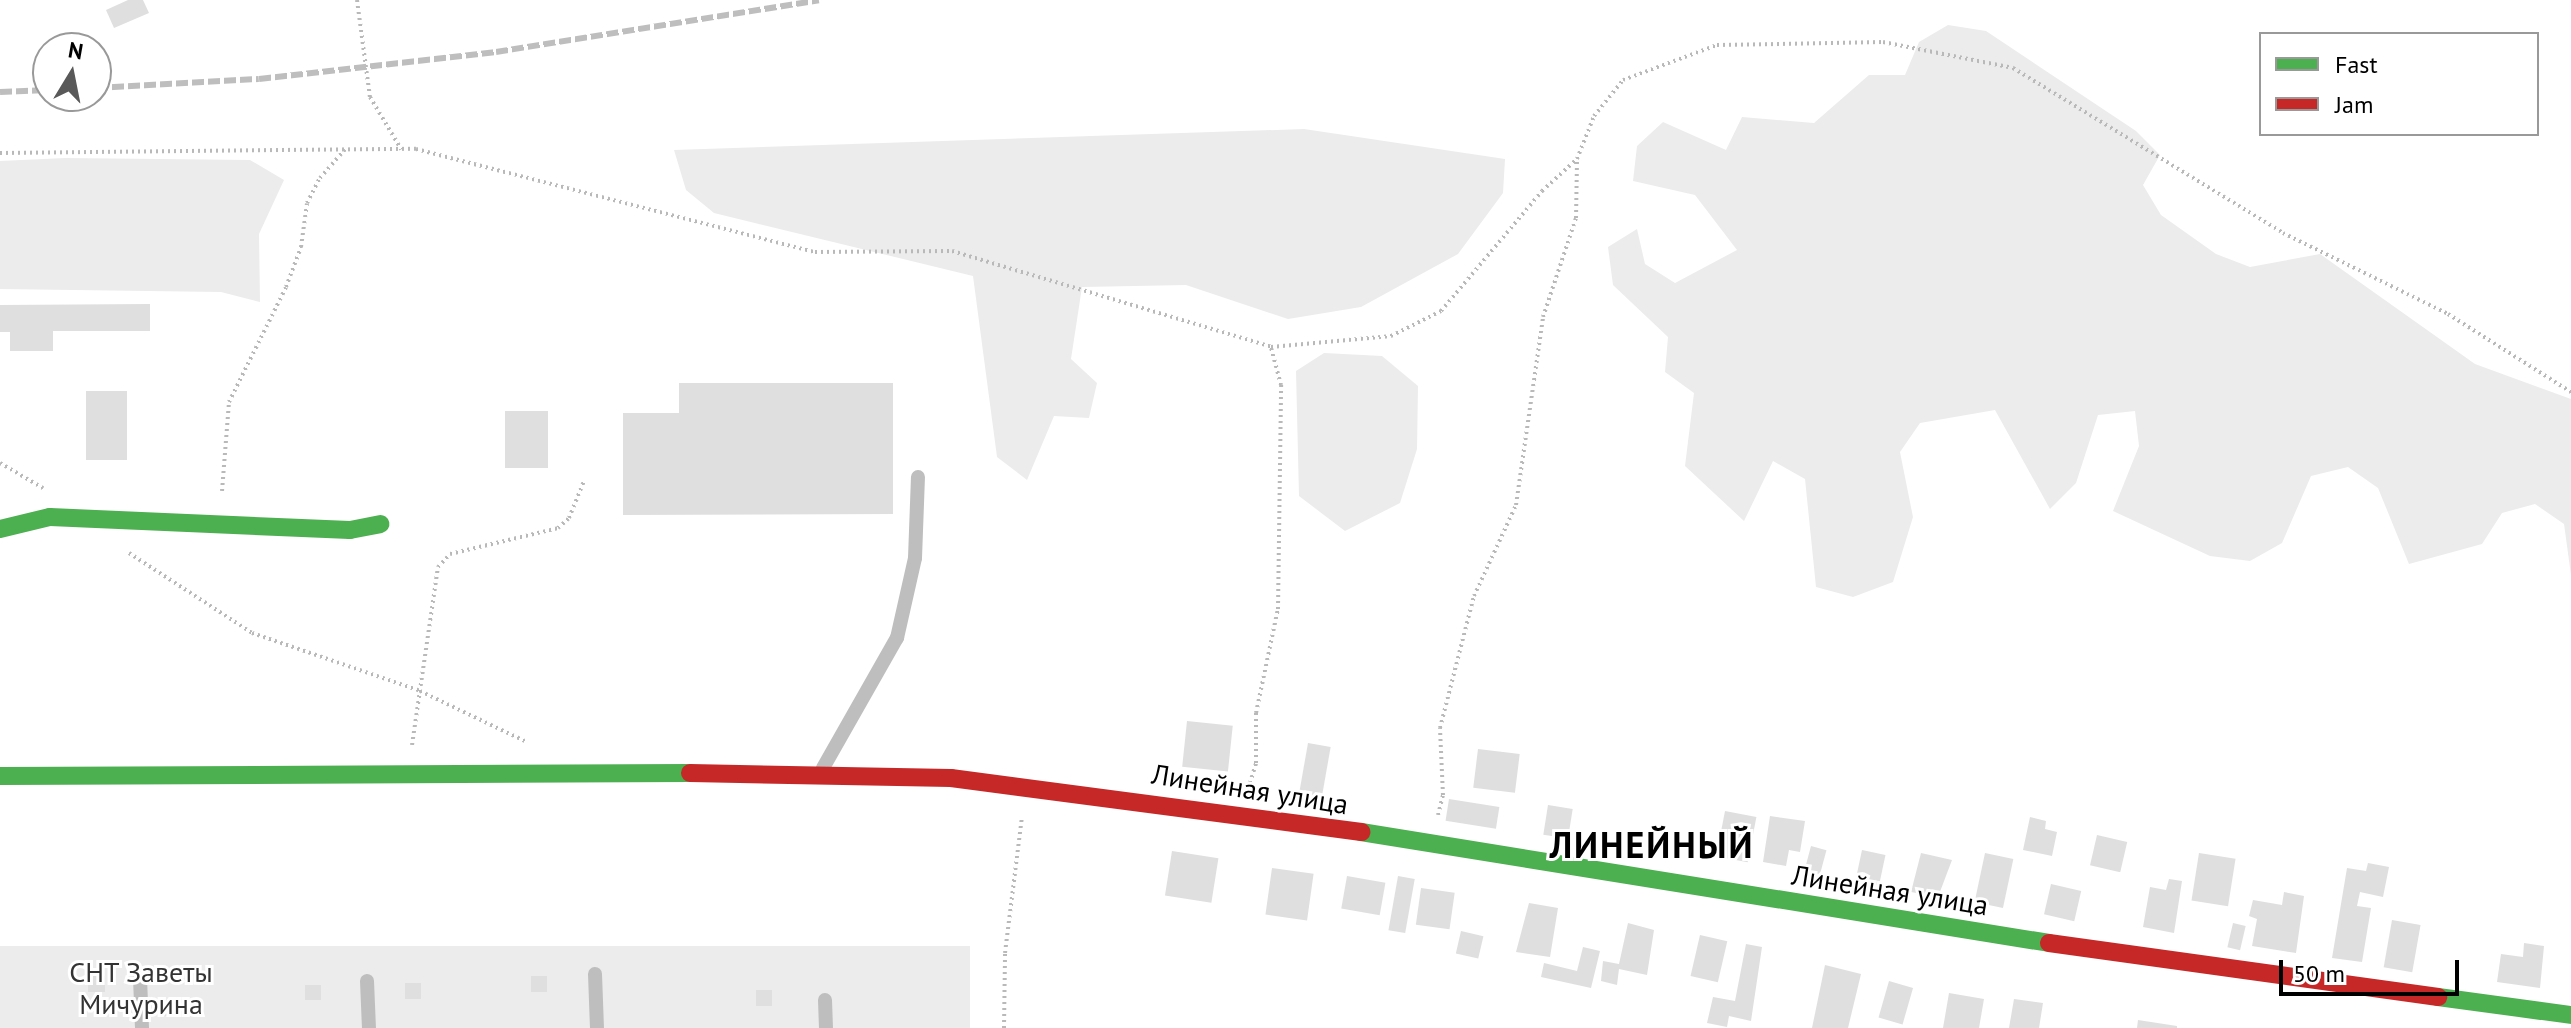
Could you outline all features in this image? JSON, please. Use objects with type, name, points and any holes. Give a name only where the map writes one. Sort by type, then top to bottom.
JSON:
[{"type":"street","points":[[0,529],[50,517],[95,521],[219,521],[350,530],[380,524]]},
{"type":"street","name":"Линейная улица","points":[[0,776],[23,780],[114,772],[821,772],[1026,787],[1241,813],[1420,845],[2023,939],[2571,1015]]},
{"type":"lane","points":[[821,772],[897,638],[915,558],[918,477]]},
{"type":"lane","points":[[595,974],[597,1028]]},
{"type":"lane","points":[[140,978],[142,1028]]},
{"type":"lane","points":[[367,981],[369,1028]]},
{"type":"lane","points":[[825,1000],[826,1028]]},
{"type":"path","points":[[357,0],[370,97],[401,149]]},
{"type":"path","points":[[1420,845],[1443,795],[1440,728],[1463,629],[1487,561],[1516,505],[1543,317],[1576,218],[1577,159],[1594,116],[1623,80],[1717,45],[1883,42],[1947,52],[2013,68],[2283,233],[2448,314],[2571,392]]},
{"type":"path","points":[[219,521],[229,402],[286,287],[301,247],[307,203],[320,178],[345,149]]},
{"type":"path","points":[[0,153],[401,149],[815,252],[952,251],[1271,347],[1391,336],[1441,311],[1542,191],[1577,159]]},
{"type":"path","points":[[1241,813],[1256,763],[1256,713],[1278,609],[1281,385],[1271,347]]},
{"type":"path","points":[[0,463],[49,493]]},
{"type":"path","points":[[398,772],[416,731],[438,567],[450,554],[558,528],[569,518],[584,481]]},
{"type":"path","points":[[95,521],[172,585],[252,633],[420,691],[535,746]]},
{"type":"path","points":[[1004,1028],[1005,953],[1026,787]]},
{"type":"green space","points":[[1948,25],[1986,31],[2136,131],[2160,155],[2143,185],[2161,215],[2216,254],[2250,267],[2320,254],[2475,364],[2571,399],[2571,575],[2564,524],[2535,504],[2502,513],[2482,544],[2409,564],[2378,488],[2348,467],[2311,476],[2282,543],[2250,561],[2210,556],[2113,511],[2139,446],[2135,411],[2098,415],[2076,483],[2050,509],[1995,410],[1920,423],[1900,452],[1913,517],[1893,582],[1853,597],[1816,587],[1805,479],[1773,461],[1744,521],[1685,466],[1694,393],[1665,372],[1668,337],[1613,285],[1608,247],[1637,229],[1645,264],[1675,283],[1737,250],[1695,195],[1633,181],[1637,146],[1663,122],[1726,150],[1742,117],[1814,123],[1869,75],[1905,75],[1919,42]]},
{"type":"green space","points":[[1304,129],[1505,159],[1503,193],[1458,254],[1361,307],[1288,319],[1186,285],[1082,287],[1071,359],[1097,383],[1089,418],[1054,416],[1027,480],[997,457],[973,276],[714,213],[686,190],[674,150]]},
{"type":"green space","points":[[65,158],[250,160],[284,180],[259,234],[260,302],[221,292],[0,289],[0,161]]},
{"type":"green space","points":[[1324,353],[1382,356],[1418,386],[1417,449],[1400,503],[1345,531],[1299,496],[1296,371]]},
{"type":"green space","name":"СНТ Заветы Мичурина","points":[[0,946],[970,946],[970,1028],[0,1028]]},
{"type":"building","points":[[128,0],[143,0],[149,13],[114,28],[106,10]]},
{"type":"building","points":[[150,304],[150,331],[53,331],[53,351],[10,351],[10,332],[0,332],[0,305]]},
{"type":"building","points":[[679,383],[893,383],[893,514],[623,515],[623,413],[679,413]]},
{"type":"building","points":[[86,391],[127,391],[127,460],[86,460]]},
{"type":"building","points":[[505,411],[548,411],[548,468],[505,468]]},
{"type":"building","points":[[1187,721],[1233,726],[1228,772],[1182,767]]},
{"type":"building","points":[[1308,743],[1331,747],[1322,798],[1299,794]]},
{"type":"building","points":[[1478,749],[1520,754],[1515,793],[1473,788]]},
{"type":"building","points":[[1449,799],[1499,807],[1496,829],[1446,821]]},
{"type":"building","points":[[1548,805],[1573,809],[1568,839],[1543,835]]},
{"type":"building","points":[[1725,811],[1756,817],[1748,862],[1716,856]]},
{"type":"building","points":[[1770,816],[1805,821],[1800,852],[1789,850],[1786,866],[1763,862]]},
{"type":"building","points":[[2030,817],[2046,821],[2045,829],[2057,832],[2052,856],[2023,850]]},
{"type":"building","points":[[2097,835],[2127,842],[2120,872],[2090,865]]},
{"type":"building","points":[[1811,846],[1826,850],[1820,874],[1805,870]]},
{"type":"building","points":[[1862,850],[1885,855],[1879,885],[1856,880]]},
{"type":"building","points":[[1172,851],[1218,858],[1211,903],[1165,895]]},
{"type":"building","points":[[1921,853],[1952,860],[1938,897],[1911,892]]},
{"type":"building","points":[[1985,853],[2013,859],[2003,908],[1975,902]]},
{"type":"building","points":[[2199,853],[2236,859],[2228,906],[2191,900]]},
{"type":"building","points":[[2368,863],[2389,867],[2383,897],[2360,892],[2357,906],[2371,908],[2362,962],[2332,958],[2347,868],[2366,871]]},
{"type":"building","points":[[1272,868],[1314,874],[1307,920],[1265,915]]},
{"type":"building","points":[[1347,876],[1385,883],[1380,915],[1341,908]]},
{"type":"building","points":[[1398,876],[1415,879],[1405,933],[1388,930]]},
{"type":"building","points":[[2169,879],[2182,881],[2174,933],[2143,927],[2150,887],[2166,890]]},
{"type":"building","points":[[2051,884],[2081,891],[2074,921],[2044,914]]},
{"type":"building","points":[[1421,888],[1455,893],[1450,929],[1416,925]]},
{"type":"building","points":[[2284,892],[2304,896],[2296,953],[2252,946],[2257,919],[2249,916],[2253,900],[2282,905]]},
{"type":"building","points":[[1529,903],[1558,908],[1550,957],[1516,952]]},
{"type":"building","points":[[2392,920],[2421,925],[2412,972],[2384,967]]},
{"type":"building","points":[[1628,923],[1654,930],[1647,975],[1619,969],[1617,985],[1601,981],[1603,961],[1619,964]]},
{"type":"building","points":[[2233,923],[2246,926],[2240,950],[2227,947]]},
{"type":"building","points":[[1461,931],[1483,936],[1478,959],[1456,953]]},
{"type":"building","points":[[1700,935],[1727,941],[1718,982],[1691,976]]},
{"type":"building","points":[[2524,943],[2544,946],[2540,988],[2497,982],[2501,954],[2523,957]]},
{"type":"building","points":[[1746,944],[1762,947],[1751,1021],[1729,1016],[1727,1027],[1707,1023],[1713,997],[1735,1001]]},
{"type":"building","points":[[1583,947],[1600,951],[1591,988],[1541,977],[1544,963],[1577,971]]},
{"type":"building","points":[[1825,965],[1861,974],[1848,1028],[1812,1028]]},
{"type":"building","points":[[88,976],[105,976],[105,992],[88,992]]},
{"type":"building","points":[[531,976],[547,976],[547,992],[531,992]]},
{"type":"building","points":[[1889,981],[1913,988],[1903,1024],[1879,1018]]},
{"type":"building","points":[[405,983],[421,983],[421,999],[405,999]]},
{"type":"building","points":[[305,985],[321,985],[321,1000],[305,1000]]},
{"type":"building","points":[[756,990],[772,990],[772,1006],[756,1006]]},
{"type":"building","points":[[1949,993],[1984,999],[1979,1028],[1943,1028]]},
{"type":"building","points":[[2014,999],[2043,1003],[2039,1028],[2009,1028]]},
{"type":"building","points":[[163,1000],[179,1000],[179,1016],[163,1016]]},
{"type":"building","points":[[2138,1020],[2177,1026],[2177,1028],[2137,1028]]},
{"type":"railway","points":[[112,87],[259,79],[496,52],[819,0]]},
{"type":"railway","points":[[0,92],[32,91]]},
{"type":"traffic: fast","points":[[0,529],[50,517],[350,530],[380,524]]},
{"type":"traffic: fast","points":[[0,776],[690,773]]},
{"type":"traffic: fast","points":[[1361,832],[2049,943]]},
{"type":"traffic: fast","points":[[2438,997],[2571,1015]]},
{"type":"traffic: jam","points":[[690,773],[951,778],[1361,832]]},
{"type":"traffic: jam","points":[[2049,943],[2438,997]]},
{"type":"district","name":"ЛИНЕЙНЫЙ","points":[[1652,845]]}]
